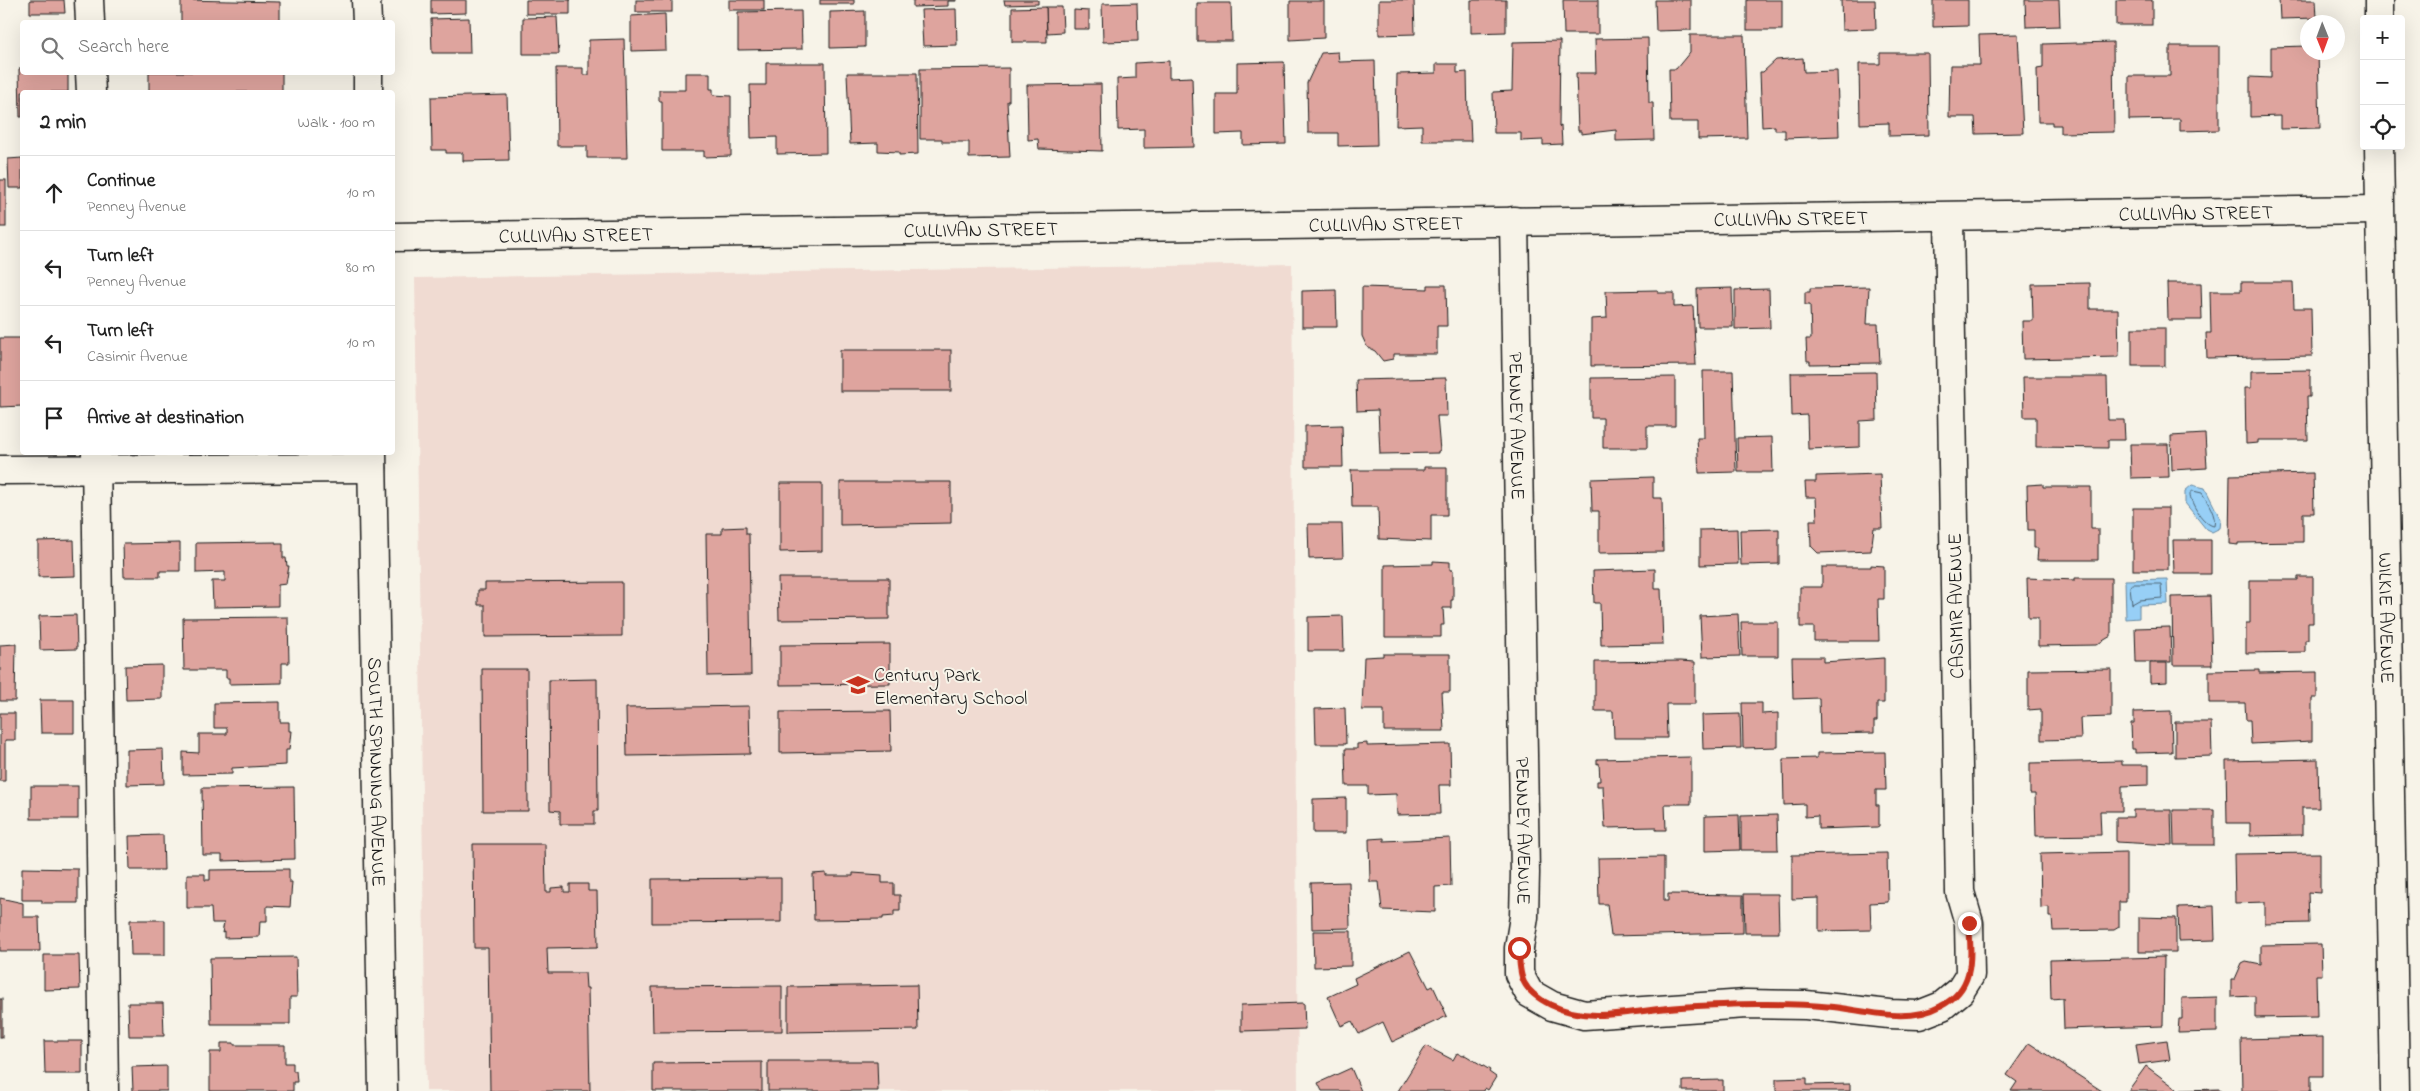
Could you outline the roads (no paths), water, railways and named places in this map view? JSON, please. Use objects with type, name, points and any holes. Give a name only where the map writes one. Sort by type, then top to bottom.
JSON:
[{"type":"street","points":[[89,0],[90,20]]},
{"type":"street","points":[[366,0],[367,20]]},
{"type":"street","points":[[2379,0],[2379,15]]},
{"type":"street","points":[[90,75],[91,90]]},
{"type":"street","points":[[368,75],[368,90]]},
{"type":"street","name":"WILKIE AVENUE","points":[[2379,150],[2395,1091]]},
{"type":"street","name":"CULLIVAN STREET","points":[[395,237],[1514,221],[1949,218],[2379,210]]},
{"type":"street","name":"CASIMIR AVENUE","points":[[1949,218],[1960,892],[1969,923],[1970,952],[1970,975],[1960,991]]},
{"type":"street","name":"PENNEY AVENUE","points":[[1514,221],[1525,873],[1524,917],[1519,956],[1519,974],[1530,993],[1552,1006],[1584,1015],[1746,1004],[1806,1005],[1889,1014],[1919,1015],[1942,1006],[1960,991]]},
{"type":"street","points":[[0,470],[96,461],[372,460]]},
{"type":"street","name":"SOUTH SPINNING AVENUE","points":[[372,460],[383,1091]]},
{"type":"street","points":[[96,461],[104,1091]]},
{"type":"water","points":[[2192,485],[2205,488],[2221,520],[2220,528],[2212,532],[2206,529],[2185,503],[2185,491]]},
{"type":"water","points":[[2167,579],[2168,604],[2139,605],[2139,618],[2126,619],[2125,580]]},
{"type":"place","name":"Century Park Elementary School","points":[[858,685]]}]
